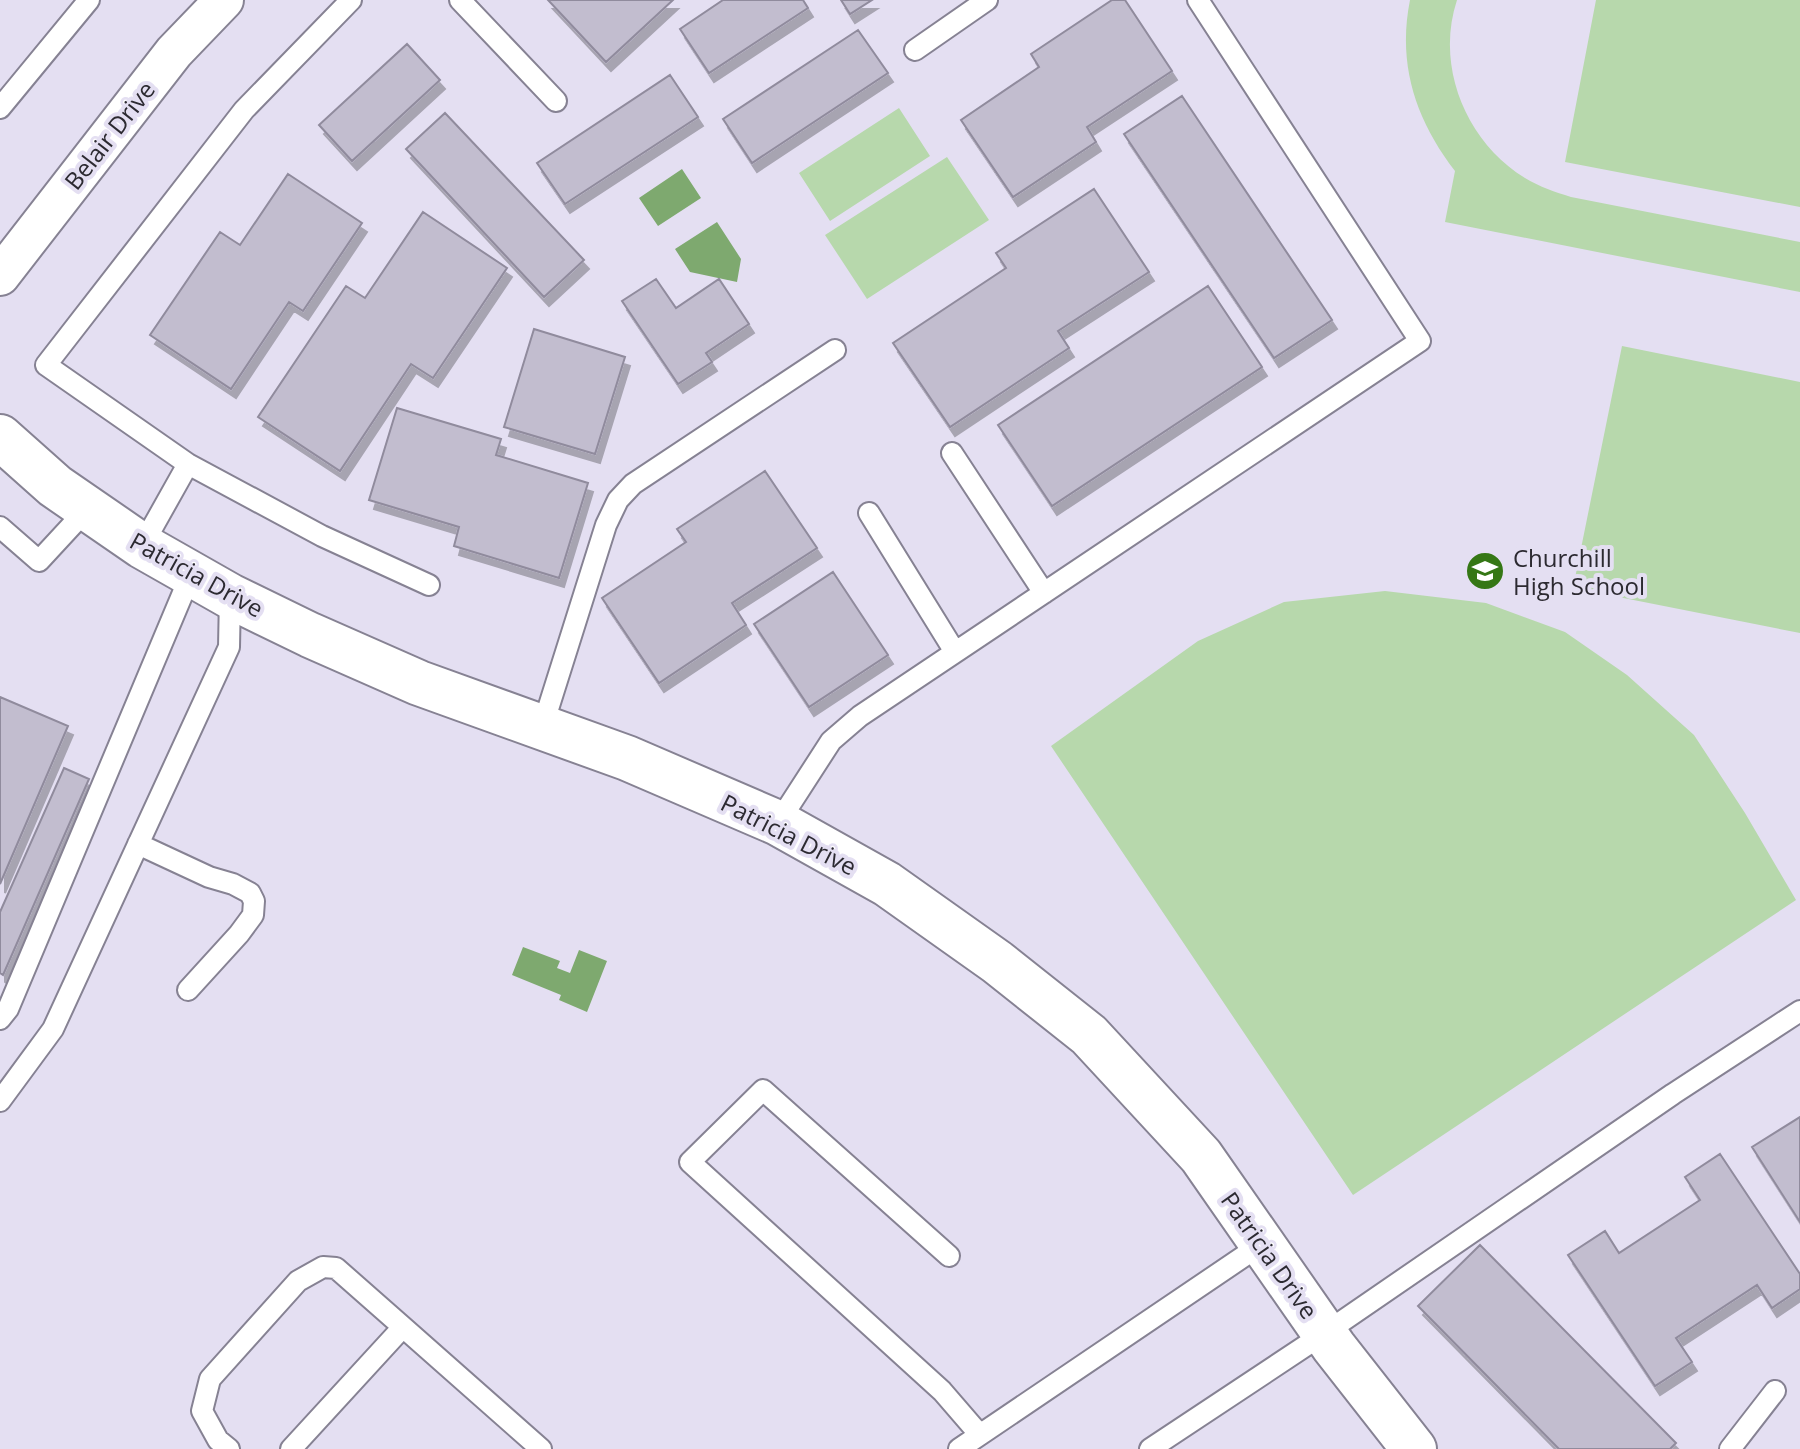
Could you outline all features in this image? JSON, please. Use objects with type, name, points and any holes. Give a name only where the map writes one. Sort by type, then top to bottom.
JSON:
[{"type":"street","name":"Belair Drive","points":[[0,276],[174,52],[224,0]]},
{"type":"street","name":"Patricia Drive","points":[[0,437],[55,486],[142,546],[230,596],[419,683],[627,758],[778,823],[887,884],[997,962],[1089,1035],[1201,1156],[1325,1333],[1414,1449]]},
{"type":"lane","points":[[0,108],[89,0]]},
{"type":"lane","points":[[351,0],[244,110],[46,365],[188,464],[322,536],[429,585]]},
{"type":"lane","points":[[460,0],[556,101]]},
{"type":"lane","points":[[915,50],[987,0]]},
{"type":"lane","points":[[778,823],[831,741],[860,716],[1420,341],[1198,0]]},
{"type":"lane","points":[[542,728],[606,525],[618,500],[633,484],[835,350]]},
{"type":"lane","points":[[952,453],[1044,593]]},
{"type":"lane","points":[[142,546],[188,464]]},
{"type":"lane","points":[[0,527],[39,561],[88,508]]},
{"type":"lane","points":[[869,513],[955,652]]},
{"type":"lane","points":[[0,1019],[8,1009],[191,574]]},
{"type":"lane","points":[[0,1101],[53,1029],[229,647],[230,596]]},
{"type":"lane","points":[[138,844],[209,877],[233,884],[250,893],[254,901],[253,915],[239,934],[188,990]]},
{"type":"lane","points":[[1150,1449],[1800,1011]]},
{"type":"lane","points":[[949,1256],[763,1090],[690,1162],[942,1391],[980,1435]]},
{"type":"lane","points":[[959,1449],[1262,1244]]},
{"type":"lane","points":[[229,1449],[218,1440],[202,1411],[210,1379],[298,1281],[323,1267],[336,1268],[541,1449]]},
{"type":"lane","points":[[291,1449],[403,1327]]},
{"type":"lane","points":[[1730,1449],[1775,1391]]},
{"type":"shaded area","points":[[1410,0],[1457,0],[1451,25],[1453,76],[1472,123],[1504,163],[1525,178],[1571,197],[1800,242],[1800,292],[1445,222],[1455,171],[1430,132],[1413,91],[1406,47]]},
{"type":"shaded area","points":[[1596,0],[1800,0],[1800,207],[1565,162]]},
{"type":"shaded area","points":[[899,108],[930,156],[830,221],[799,173]]},
{"type":"shaded area","points":[[947,157],[989,220],[867,299],[825,235]]},
{"type":"shaded area","points":[[682,169],[701,198],[658,226],[639,198]]},
{"type":"shaded area","points":[[717,222],[741,259],[737,282],[690,272],[675,249]]},
{"type":"shaded area","points":[[1622,346],[1800,382],[1800,633],[1573,588]]},
{"type":"shaded area","points":[[1385,591],[1486,603],[1565,632],[1627,675],[1694,735],[1796,900],[1353,1195],[1051,746],[1198,641],[1284,602]]},
{"type":"shaded area","points":[[523,947],[560,961],[557,968],[570,973],[579,950],[607,961],[587,1012],[559,1000],[561,995],[512,975]]},
{"type":"building","points":[[548,0],[673,0],[606,62]]},
{"type":"building","points":[[723,0],[803,0],[808,8],[709,73],[680,29]]},
{"type":"building","points":[[841,0],[872,0],[850,14]]},
{"type":"building","points":[[1112,0],[1125,0],[1172,71],[1087,127],[1096,142],[1013,197],[961,120],[1039,67],[1031,54]]},
{"type":"building","points":[[858,30],[888,73],[752,163],[723,119]]},
{"type":"building","points":[[407,44],[440,80],[352,161],[319,125]]},
{"type":"building","points":[[670,75],[698,117],[565,204],[537,163]]},
{"type":"building","points":[[1182,96],[1332,320],[1274,358],[1124,134]]},
{"type":"building","points":[[445,113],[584,260],[544,297],[406,149]]},
{"type":"building","points":[[288,174],[362,223],[303,311],[289,302],[231,389],[150,335],[220,232],[240,245]]},
{"type":"building","points":[[1094,189],[1149,272],[1058,331],[1069,348],[950,427],[893,343],[1006,268],[996,253]]},
{"type":"building","points":[[423,212],[507,268],[433,378],[411,364],[340,471],[258,417],[346,286],[365,298]]},
{"type":"building","points":[[656,279],[676,308],[719,279],[749,324],[706,353],[712,362],[678,384],[622,301]]},
{"type":"building","points":[[1208,286],[1262,367],[1052,506],[998,425]]},
{"type":"building","points":[[534,329],[625,357],[595,454],[504,427]]},
{"type":"building","points":[[397,408],[501,439],[496,455],[588,483],[559,578],[454,546],[459,527],[369,500]]},
{"type":"building","points":[[765,471],[817,548],[732,603],[746,625],[659,683],[602,598],[686,542],[677,529]]},
{"type":"building","points":[[833,572],[888,655],[809,707],[754,624]]},
{"type":"building","points":[[0,697],[68,726],[0,884]]},
{"type":"building","points":[[64,768],[89,779],[3,975],[0,973],[0,912]]},
{"type":"building","points":[[1800,1117],[1800,1222],[1752,1147]]},
{"type":"building","points":[[1720,1154],[1800,1274],[1800,1289],[1772,1308],[1757,1285],[1676,1338],[1692,1362],[1655,1386],[1568,1255],[1605,1231],[1619,1253],[1700,1200],[1685,1177]]},
{"type":"building","points":[[1480,1245],[1676,1443],[1670,1449],[1559,1449],[1418,1306]]},
{"type":"place","name":"Churchill High School","points":[[1485,571]]}]
